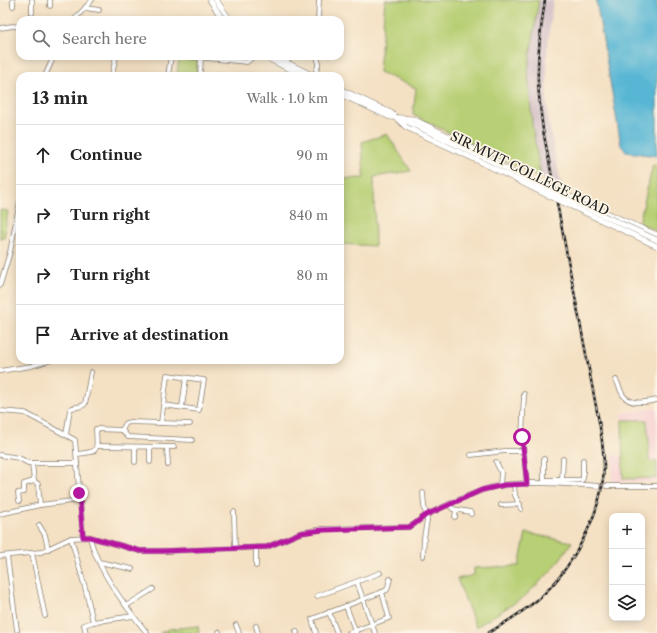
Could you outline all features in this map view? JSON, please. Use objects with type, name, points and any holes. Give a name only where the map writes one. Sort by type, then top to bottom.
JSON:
[{"type":"main road","points":[[210,0],[220,16]]},
{"type":"main road","points":[[216,0],[227,16]]},
{"type":"main road","points":[[271,60],[296,72]]},
{"type":"main road","points":[[282,60],[306,72]]},
{"type":"main road","name":"SIR MVIT COLLEGE ROAD","points":[[344,91],[391,112],[406,127],[482,159],[657,240]]},
{"type":"main road","name":"SIR MVIT COLLEGE ROAD","points":[[344,96],[390,117],[413,119],[454,138],[562,196],[580,199],[601,211],[657,236]]},
{"type":"main road","name":"SIR MVIT COLLEGE ROAD","points":[[482,159],[541,192],[657,246]]},
{"type":"street","points":[[13,0],[14,6]]},
{"type":"street","points":[[32,0],[32,13]]},
{"type":"street","points":[[50,0],[50,6]]},
{"type":"street","points":[[79,16],[92,0]]},
{"type":"street","points":[[318,16],[319,0]]},
{"type":"street","points":[[85,8],[99,10]]},
{"type":"street","points":[[0,28],[16,26]]},
{"type":"street","points":[[47,72],[52,60]]},
{"type":"street","points":[[113,72],[115,60]]},
{"type":"street","points":[[169,72],[170,60]]},
{"type":"street","points":[[200,72],[201,60]]},
{"type":"street","points":[[228,60],[246,62],[249,60]]},
{"type":"street","points":[[316,72],[318,60]]},
{"type":"street","points":[[0,285],[16,232]]},
{"type":"street","points":[[0,371],[38,364]]},
{"type":"street","points":[[66,435],[70,409],[73,407],[82,407],[85,404],[91,372]]},
{"type":"street","points":[[161,423],[163,405],[167,375],[204,380],[199,410],[163,405]]},
{"type":"street","points":[[182,407],[186,378]]},
{"type":"street","points":[[616,380],[627,400],[644,403],[657,400]]},
{"type":"street","points":[[524,394],[522,437],[527,484]]},
{"type":"street","points":[[0,412],[25,413],[75,440],[83,537]]},
{"type":"street","points":[[122,430],[126,423],[130,422],[190,424]]},
{"type":"street","points":[[76,454],[92,452],[97,446],[96,429],[122,430],[128,437],[192,440]]},
{"type":"street","points":[[97,446],[150,448],[174,447]]},
{"type":"street","points":[[135,447],[135,462]]},
{"type":"street","points":[[168,447],[168,465]]},
{"type":"street","points":[[150,448],[150,462]]},
{"type":"street","points":[[471,455],[505,451],[524,451]]},
{"type":"street","points":[[0,455],[19,458],[28,463],[77,463]]},
{"type":"street","points":[[544,459],[544,482]]},
{"type":"street","points":[[562,480],[563,459]]},
{"type":"street","points":[[0,556],[32,553],[48,549],[57,543],[71,538],[83,537],[90,537],[140,551],[163,551],[267,547],[300,533],[322,530],[409,527],[426,515],[482,490],[500,486],[562,480],[582,480],[583,460]]},
{"type":"street","points":[[496,462],[501,472],[500,486]]},
{"type":"street","points":[[32,463],[34,481],[38,484],[40,505]]},
{"type":"street","points":[[19,501],[18,492],[24,492],[24,484],[34,481]]},
{"type":"street","points":[[544,482],[598,486]]},
{"type":"street","points":[[514,485],[515,495],[521,509]]},
{"type":"street","points":[[606,486],[657,486]]},
{"type":"street","points":[[423,493],[427,525],[424,538],[423,556]]},
{"type":"street","points":[[0,514],[40,505],[80,500]]},
{"type":"street","points":[[501,505],[520,504]]},
{"type":"street","points":[[449,505],[453,509],[470,512],[471,514]]},
{"type":"street","points":[[455,517],[456,510]]},
{"type":"street","points":[[234,512],[235,548]]},
{"type":"street","points":[[39,524],[45,535],[48,549]]},
{"type":"street","points":[[90,537],[92,547],[99,562],[126,606],[147,633]]},
{"type":"street","points":[[71,538],[93,622]]},
{"type":"street","points":[[256,547],[256,566]]},
{"type":"street","points":[[32,553],[45,616]]},
{"type":"street","points":[[7,556],[17,630]]},
{"type":"street","points":[[99,562],[132,569]]},
{"type":"street","points":[[317,596],[380,573]]},
{"type":"street","points":[[316,633],[312,619],[387,590],[390,579]]},
{"type":"street","points":[[357,582],[375,633]]},
{"type":"street","points":[[126,606],[153,589]]},
{"type":"street","points":[[349,633],[356,632],[389,618],[382,592]]},
{"type":"street","points":[[346,606],[356,632]]},
{"type":"street","points":[[329,612],[337,633]]},
{"type":"street","points":[[86,633],[84,625],[93,622],[133,616]]},
{"type":"street","points":[[236,625],[239,633]]},
{"type":"street","points":[[256,626],[258,633]]},
{"type":"shaded area","points":[[539,0],[553,0],[547,48],[547,104],[548,118],[562,189],[541,178],[532,124],[528,71]]},
{"type":"shaded area","points":[[657,408],[657,482],[612,482],[613,455],[622,456],[622,413]]},
{"type":"green space","points":[[385,0],[539,0],[528,71],[532,124],[541,178],[413,115],[416,88],[379,72]]},
{"type":"green space","points":[[179,60],[198,61],[197,72],[177,72]]},
{"type":"green space","points":[[387,134],[411,171],[374,177],[375,246],[344,244],[344,179],[364,178],[362,142]]},
{"type":"green space","points":[[653,165],[657,166],[657,231],[639,223]]},
{"type":"green space","points":[[0,210],[8,211],[4,238],[0,238]]},
{"type":"green space","points":[[622,420],[647,420],[649,461],[657,462],[657,478],[623,479]]},
{"type":"green space","points":[[526,533],[572,542],[553,569],[524,597],[476,627],[457,579],[474,575],[474,568],[519,566]]},
{"type":"green space","points":[[198,626],[199,633],[160,633],[169,629]]},
{"type":"water","points":[[596,0],[657,0],[657,156],[626,152],[621,145]]},
{"type":"railway","points":[[488,633],[513,618],[536,601],[549,589],[573,558],[583,540],[598,503],[604,467],[600,427],[543,130],[538,83],[538,62],[545,0]]},
{"type":"route","points":[[79,493],[83,537],[90,537],[140,551],[267,547],[300,533],[348,528],[409,527],[426,515],[482,490],[504,485],[527,484],[522,437]]}]
